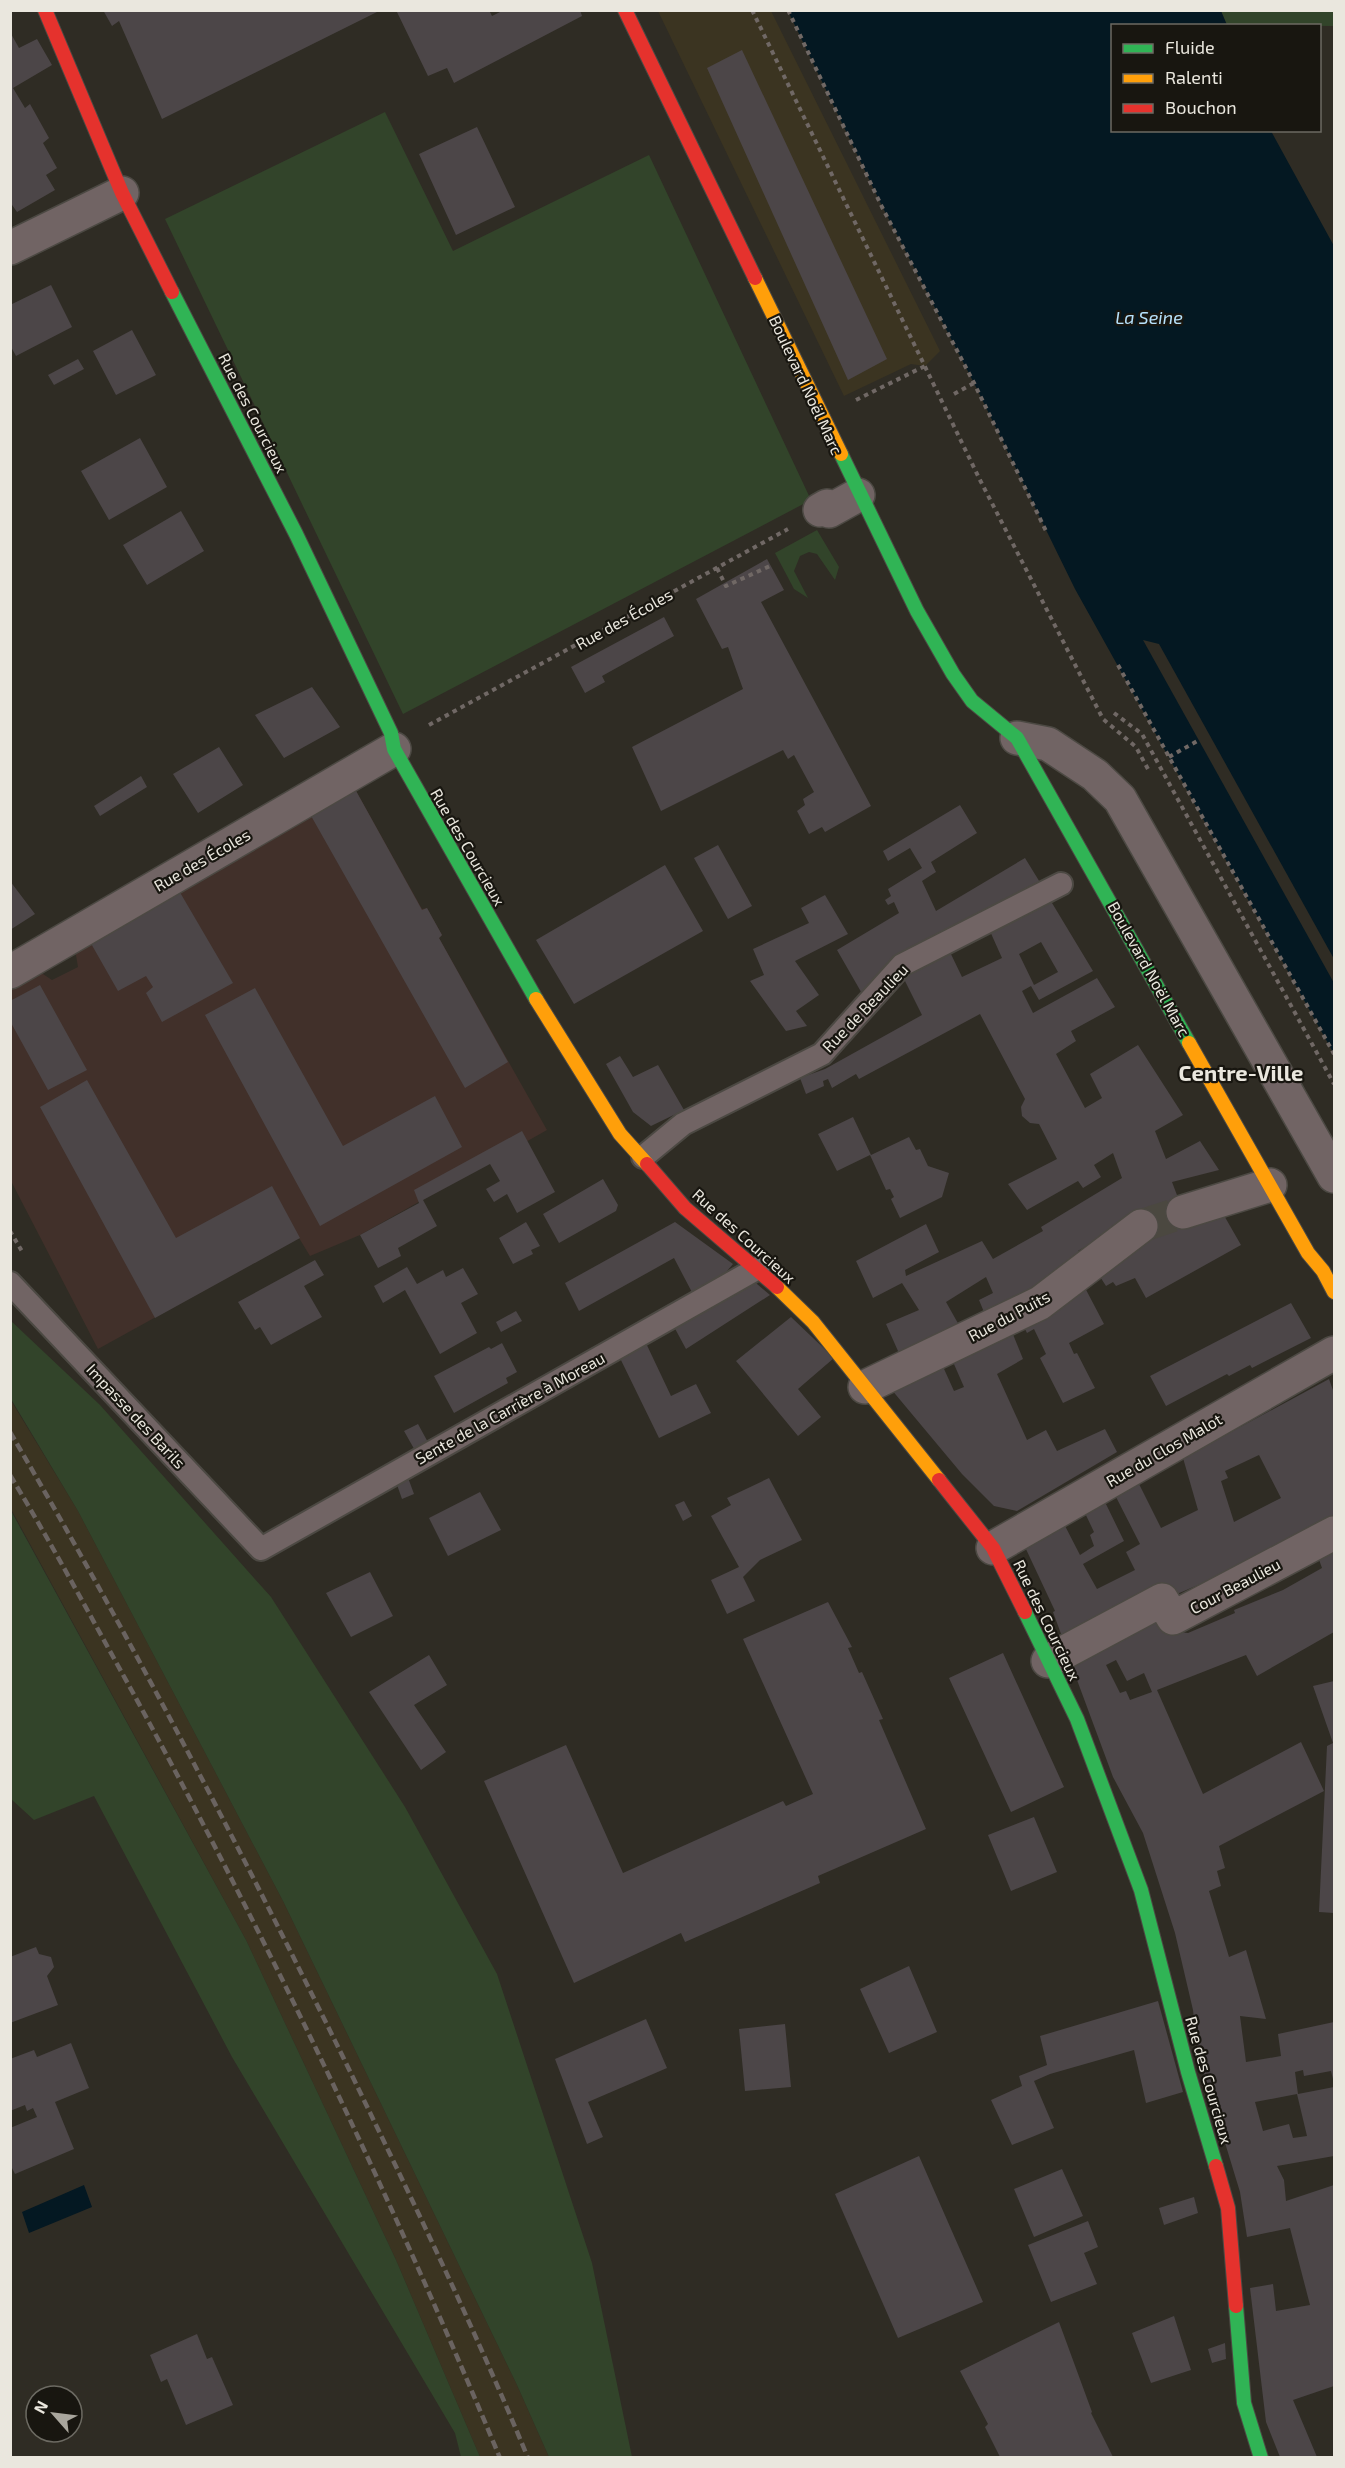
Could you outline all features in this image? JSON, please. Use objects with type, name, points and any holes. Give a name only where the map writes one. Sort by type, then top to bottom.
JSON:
[{"type":"street","name":"Rue des Courcieux","points":[[45,10],[122,192],[296,534],[391,733],[394,749],[555,1033],[620,1134],[643,1157],[685,1208],[758,1268],[813,1322],[993,1548],[1077,1719],[1141,1890],[1188,2072],[1228,2208],[1244,2403],[1261,2457]]},
{"type":"street","name":"Boulevard Noël Marc","points":[[625,10],[916,611],[953,674],[972,701],[1017,738],[1308,1253],[1323,1271],[1335,1292]]},
{"type":"street","points":[[10,248],[122,192]]},
{"type":"street","points":[[808,518],[827,506],[829,511],[858,495]]},
{"type":"street","name":"Boulevard Noël Marc","points":[[1017,738],[1048,744],[1109,787],[1124,804],[1335,1176]]},
{"type":"street","name":"Rue des Écoles","points":[[10,972],[394,749]]},
{"type":"street","points":[[1183,1212],[1270,1185]]},
{"type":"street","name":"Rue du Puits","points":[[865,1387],[1040,1303],[1141,1226]]},
{"type":"street","name":"Rue du Clos Malot","points":[[993,1548],[1335,1353]]},
{"type":"street","name":"Cour Beaulieu","points":[[1048,1661],[1162,1600],[1173,1618],[1335,1533]]},
{"type":"lane","name":"Rue de Beaulieu","points":[[643,1157],[683,1124],[822,1054],[902,965],[1061,884]]},
{"type":"lane","name":"Sente de la Carrière à Moreau","points":[[261,1549],[758,1268]]},
{"type":"lane","name":"Impasse des Barils","points":[[10,1283],[261,1549]]},
{"type":"path","points":[[752,10],[980,480],[1103,718]]},
{"type":"path","points":[[788,10],[882,207],[974,383],[1047,533]]},
{"type":"path","points":[[821,418],[925,366]]},
{"type":"path","points":[[954,394],[974,383]]},
{"type":"path","name":"Rue des Écoles","points":[[442,718],[808,518]]},
{"type":"path","points":[[717,568],[726,586],[770,566]]},
{"type":"path","points":[[1118,665],[1335,1054]]},
{"type":"path","points":[[1114,713],[1142,734],[1335,1084]]},
{"type":"path","points":[[1169,757],[1199,740]]},
{"type":"shaded area","points":[[658,11],[771,11],[940,351],[925,366],[911,364],[844,396]]},
{"type":"shaded area","points":[[355,789],[422,909],[427,908],[442,935],[439,938],[547,1130],[360,1235],[310,1256],[299,1238],[98,1349],[11,1181],[11,985],[37,970],[52,980],[78,967],[75,949]]},
{"type":"shaded area","points":[[10,1399],[78,1511],[283,1901],[517,2385],[549,2457],[480,2457],[396,2260],[246,1940],[11,1509]]},
{"type":"green space","points":[[1221,11],[1334,11],[1334,26],[1227,24]]},
{"type":"green space","points":[[385,112],[453,251],[649,155],[811,500],[403,714],[165,219]]},
{"type":"green space","points":[[817,530],[839,567],[835,580],[817,554],[809,552],[800,556],[794,571],[808,598],[794,589],[775,553]]},
{"type":"green space","points":[[10,1320],[100,1405],[271,1597],[405,1807],[497,1974],[592,2263],[632,2457],[549,2457],[517,2385],[283,1901],[78,1511],[11,1399]]},
{"type":"green space","points":[[10,1509],[246,1940],[396,2260],[480,2457],[461,2457],[455,2433],[232,2057],[94,1796],[34,1820],[11,1799]]},
{"type":"water","name":"La Seine","points":[[788,11],[1221,11],[1227,24],[1111,24],[1111,132],[1272,132],[1334,246],[1334,1054],[1075,589],[974,383],[882,206]]},
{"type":"water","points":[[84,2185],[92,2207],[29,2233],[22,2212]]},
{"type":"pier","points":[[1143,640],[1159,644],[1334,959],[1334,983]]},
{"type":"building","points":[[103,10],[381,10],[162,119],[119,21],[112,26]]},
{"type":"building","points":[[396,10],[489,10],[492,16],[504,10],[580,10],[582,16],[454,83],[447,68],[428,76]]},
{"type":"building","points":[[10,32],[19,48],[37,39],[52,65],[13,88],[25,108],[30,104],[49,138],[43,143],[57,168],[46,175],[55,190],[17,212],[10,202]]},
{"type":"building","points":[[742,50],[887,359],[848,380],[707,68]]},
{"type":"building","points":[[477,127],[515,207],[456,235],[419,154]]},
{"type":"building","points":[[51,285],[72,327],[16,356],[10,345],[10,305]]},
{"type":"building","points":[[132,330],[156,375],[116,395],[93,351]]},
{"type":"building","points":[[78,359],[84,369],[54,385],[48,375]]},
{"type":"building","points":[[140,438],[167,487],[109,520],[81,471]]},
{"type":"building","points":[[181,511],[204,551],[147,585],[123,545]]},
{"type":"building","points":[[767,559],[784,590],[761,602],[871,806],[825,832],[822,827],[809,834],[797,811],[805,805],[803,799],[814,792],[794,755],[788,759],[783,750],[661,811],[632,747],[743,689],[728,647],[722,649],[696,599]]},
{"type":"building","points":[[664,617],[674,636],[602,676],[605,682],[585,693],[571,667]]},
{"type":"building","points":[[312,687],[340,727],[284,758],[255,715]]},
{"type":"building","points":[[219,747],[243,785],[198,813],[173,774]]},
{"type":"building","points":[[141,776],[147,787],[100,816],[94,806]]},
{"type":"building","points":[[355,789],[422,910],[427,908],[442,935],[439,938],[508,1062],[465,1088],[310,814]]},
{"type":"building","points":[[960,805],[977,833],[931,862],[936,872],[922,881],[936,911],[1025,858],[1041,884],[864,997],[837,950],[899,913],[894,902],[888,905],[885,900],[891,896],[888,889],[922,868],[910,848],[888,861],[883,851]]},
{"type":"building","points":[[718,845],[752,906],[728,919],[694,858]]},
{"type":"building","points":[[665,865],[703,931],[574,1004],[536,940]]},
{"type":"building","points":[[10,881],[35,914],[10,930]]},
{"type":"building","points":[[178,889],[233,983],[162,1022],[146,993],[153,987],[146,976],[118,991],[89,940]]},
{"type":"building","points":[[825,895],[848,934],[795,961],[819,995],[796,1011],[807,1026],[786,1031],[750,981],[764,975],[753,949],[809,923],[801,908]]},
{"type":"building","points":[[1049,898],[1093,971],[1039,1000],[1031,986],[1022,991],[1033,1013],[1097,978],[1115,1007],[1071,1031],[1076,1041],[1056,1054],[1085,1108],[1102,1098],[1090,1074],[1138,1045],[1183,1115],[1155,1131],[1166,1159],[1200,1141],[1219,1170],[1172,1182],[1180,1203],[1218,1205],[1241,1245],[1146,1298],[1135,1278],[1116,1286],[1113,1282],[1106,1286],[1097,1272],[1144,1232],[1135,1211],[1111,1227],[1118,1236],[1103,1236],[1078,1251],[1084,1261],[979,1327],[984,1312],[979,1300],[993,1293],[986,1277],[946,1302],[964,1334],[902,1360],[886,1324],[919,1310],[902,1283],[873,1298],[856,1261],[926,1224],[939,1252],[905,1270],[906,1276],[982,1241],[993,1259],[1043,1231],[1041,1227],[1122,1178],[1113,1153],[1094,1165],[1101,1177],[1083,1188],[1078,1181],[1027,1210],[1008,1184],[1057,1159],[1039,1124],[1030,1123],[1022,1116],[1021,1107],[1025,1099],[980,1014],[859,1079],[856,1074],[832,1088],[828,1079],[823,1081],[824,1086],[806,1094],[800,1078],[825,1069],[922,1015],[902,975],[949,950],[962,977],[1002,958],[989,929]],"holes":[[[1041,942],[1058,972],[1034,985],[1019,954]]]},
{"type":"building","points":[[40,985],[87,1070],[48,1090],[10,1021],[10,1001]]},
{"type":"building","points":[[255,988],[343,1146],[435,1096],[462,1147],[320,1226],[205,1015]]},
{"type":"building","points":[[620,1056],[633,1077],[658,1065],[684,1110],[651,1126],[633,1112],[606,1064]]},
{"type":"building","points":[[87,1080],[176,1238],[272,1186],[300,1238],[155,1318],[40,1107]]},
{"type":"building","points":[[853,1117],[871,1155],[909,1137],[916,1150],[920,1149],[928,1166],[949,1173],[942,1197],[900,1218],[891,1199],[894,1197],[890,1189],[886,1190],[870,1155],[837,1171],[818,1134]]},
{"type":"building","points":[[522,1131],[555,1192],[517,1213],[507,1194],[494,1202],[486,1189],[500,1181],[490,1164],[423,1200],[437,1226],[398,1248],[401,1256],[378,1268],[360,1235],[419,1203],[414,1190]]},
{"type":"building","points":[[603,1179],[618,1205],[616,1211],[559,1243],[543,1214]]},
{"type":"building","points":[[526,1222],[540,1246],[531,1250],[533,1254],[513,1264],[499,1238]]},
{"type":"building","points":[[675,1222],[733,1264],[721,1278],[695,1298],[674,1258],[579,1311],[565,1283]]},
{"type":"building","points":[[315,1260],[324,1275],[304,1286],[322,1317],[271,1345],[260,1327],[255,1330],[238,1302]]},
{"type":"building","points":[[407,1267],[417,1284],[443,1270],[446,1277],[463,1268],[478,1294],[461,1303],[477,1333],[440,1354],[405,1290],[383,1303],[374,1286]]},
{"type":"building","points":[[750,1278],[770,1295],[686,1349],[672,1323]]},
{"type":"building","points":[[1083,1284],[1104,1324],[1069,1343],[1074,1354],[1077,1353],[1095,1388],[1063,1403],[1040,1358],[1046,1354],[1034,1329],[1027,1333],[1021,1321]]},
{"type":"building","points":[[1291,1303],[1311,1338],[1252,1368],[1250,1365],[1229,1376],[1227,1374],[1166,1406],[1150,1376]]},
{"type":"building","points":[[516,1311],[522,1321],[501,1332],[496,1322]]},
{"type":"building","points":[[791,1317],[834,1358],[798,1389],[821,1417],[798,1436],[736,1361]]},
{"type":"building","points":[[1010,1327],[1023,1359],[997,1374],[1027,1440],[1046,1430],[1057,1451],[1105,1429],[1117,1452],[1017,1511],[994,1506],[962,1474],[886,1383],[940,1360],[954,1391],[964,1387],[950,1355]]},
{"type":"building","points":[[644,1339],[671,1396],[696,1384],[711,1413],[659,1438],[618,1354]]},
{"type":"building","points":[[502,1343],[517,1372],[506,1378],[508,1383],[454,1413],[434,1376],[489,1347],[491,1349]]},
{"type":"building","points":[[1329,1379],[1334,1393],[1334,1517],[1224,1574],[1064,1642],[1053,1612],[1055,1611],[1025,1547],[1063,1522],[1080,1555],[1094,1546],[1090,1535],[1094,1532],[1084,1511],[1104,1500],[1124,1541],[1083,1564],[1097,1589],[1135,1570],[1126,1552],[1140,1544],[1115,1495],[1138,1482],[1161,1528],[1198,1510],[1183,1458]],"holes":[[[1259,1455],[1281,1498],[1234,1522],[1221,1481],[1228,1478],[1225,1471]]]},
{"type":"building","points":[[418,1424],[430,1446],[417,1454],[404,1431]]},
{"type":"building","points":[[407,1475],[414,1494],[402,1499],[396,1482]]},
{"type":"building","points":[[769,1478],[802,1540],[760,1560],[743,1577],[755,1601],[727,1614],[711,1580],[739,1567],[711,1516],[731,1505],[727,1498]]},
{"type":"building","points":[[480,1492],[501,1530],[448,1556],[429,1518]]},
{"type":"building","points":[[684,1501],[692,1516],[683,1521],[675,1505]]},
{"type":"building","points":[[1334,1547],[1334,1632],[1257,1676],[1246,1655],[1157,1690],[1203,1794],[1301,1742],[1324,1791],[1219,1846],[1225,1868],[1217,1871],[1221,1886],[1209,1891],[1229,1957],[1246,1950],[1266,2019],[1240,2016],[1246,2062],[1281,2056],[1278,2034],[1334,2022],[1334,2083],[1331,2071],[1304,2076],[1303,2070],[1295,2072],[1298,2094],[1334,2087],[1334,2156],[1277,2166],[1284,2180],[1286,2201],[1334,2185],[1334,2386],[1293,2400],[1317,2457],[1280,2457],[1266,2422],[1250,2288],[1273,2284],[1276,2311],[1310,2305],[1290,2228],[1247,2237],[1240,2192],[1198,2054],[1193,2010],[1175,1933],[1143,1833],[1113,1777],[1067,1653],[1160,1605],[1172,1631],[1188,1633],[1235,1613],[1234,1610],[1283,1590],[1322,1568],[1317,1554]],"holes":[[[1116,1660],[1127,1681],[1144,1673],[1152,1692],[1130,1700],[1126,1691],[1120,1693],[1106,1665]],[[1297,2094],[1307,2136],[1293,2138],[1289,2124],[1263,2131],[1255,2102]]]},
{"type":"building","points":[[370,1572],[393,1616],[351,1637],[326,1593]]},
{"type":"building","points":[[828,1602],[852,1647],[848,1648],[859,1673],[862,1672],[883,1719],[879,1720],[926,1829],[818,1876],[820,1883],[685,1942],[681,1933],[574,1983],[484,1781],[566,1745],[623,1873],[783,1801],[786,1806],[813,1794],[743,1639]]},
{"type":"building","points":[[1003,1653],[1064,1787],[1011,1812],[949,1678]]},
{"type":"building","points":[[429,1655],[447,1685],[414,1705],[446,1752],[421,1770],[369,1692]]},
{"type":"building","points":[[1334,1681],[1334,1913],[1319,1912],[1327,1746],[1333,1743],[1313,1686]]},
{"type":"building","points":[[1034,1817],[1057,1872],[1011,1891],[988,1835]]},
{"type":"building","points":[[36,1947],[39,1954],[51,1957],[54,1967],[47,1976],[58,2005],[10,2023],[10,1957]]},
{"type":"building","points":[[909,1966],[937,2032],[889,2053],[860,1989]]},
{"type":"building","points":[[1158,2001],[1183,2092],[1146,2103],[1134,2050],[1050,2074],[1034,2081],[1054,2128],[1012,2145],[991,2100],[1022,2086],[1019,2076],[1047,2065],[1040,2036]]},
{"type":"building","points":[[646,2019],[667,2068],[588,2102],[603,2137],[587,2144],[555,2059]]},
{"type":"building","points":[[785,2024],[791,2087],[745,2091],[739,2029]]},
{"type":"building","points":[[71,2043],[89,2088],[55,2102],[74,2149],[15,2174],[10,2164],[10,2128],[37,2117],[33,2108],[27,2111],[25,2105],[10,2111],[10,2059],[34,2050],[37,2057]]},
{"type":"building","points":[[919,2156],[983,2302],[898,2338],[835,2194]]},
{"type":"building","points":[[1062,2169],[1083,2216],[1034,2237],[1014,2189]]},
{"type":"building","points":[[1194,2197],[1198,2213],[1164,2225],[1159,2208]]},
{"type":"building","points":[[1088,2221],[1098,2247],[1084,2253],[1097,2284],[1051,2302],[1028,2245]]},
{"type":"building","points":[[1174,2316],[1191,2370],[1151,2383],[1132,2333]]},
{"type":"building","points":[[1059,2322],[1091,2413],[1113,2457],[1000,2457],[985,2427],[988,2424],[960,2371]]},
{"type":"building","points":[[197,2334],[207,2359],[212,2357],[233,2405],[186,2425],[167,2379],[161,2382],[150,2355]]},
{"type":"building","points":[[1225,2343],[1226,2359],[1212,2363],[1208,2349]]},
{"type":"tunnel","points":[[1141,1226],[1183,1212]]},
{"type":"railway","points":[[10,1432],[141,1664],[264,1900],[416,2207],[485,2357],[528,2458]]},
{"type":"railway","points":[[10,1475],[132,1691],[232,1879],[372,2166],[500,2458]]},
{"type":"traffic: fast","points":[[172,292],[296,534],[391,733],[394,749],[536,999]]},
{"type":"traffic: fast","points":[[841,454],[917,611],[953,674],[972,701],[1017,738],[1189,1043]]},
{"type":"traffic: fast","points":[[1025,1612],[1077,1719],[1141,1890],[1188,2072],[1216,2166]]},
{"type":"traffic: fast","points":[[1236,2306],[1244,2403],[1261,2458]]},
{"type":"traffic: slow","points":[[755,278],[841,454]]},
{"type":"traffic: slow","points":[[536,999],[620,1134],[647,1164]]},
{"type":"traffic: slow","points":[[1189,1043],[1308,1253],[1323,1271],[1334,1292]]},
{"type":"traffic: slow","points":[[777,1287],[813,1322],[939,1480]]},
{"type":"traffic: jam","points":[[45,10],[122,193],[172,292]]},
{"type":"traffic: jam","points":[[625,10],[755,278]]},
{"type":"traffic: jam","points":[[647,1164],[685,1208],[777,1287]]},
{"type":"traffic: jam","points":[[939,1480],[993,1548],[1025,1612]]},
{"type":"traffic: jam","points":[[1216,2166],[1228,2208],[1236,2306]]},
{"type":"district","name":"Centre-Ville","points":[[1241,1073]]}]
